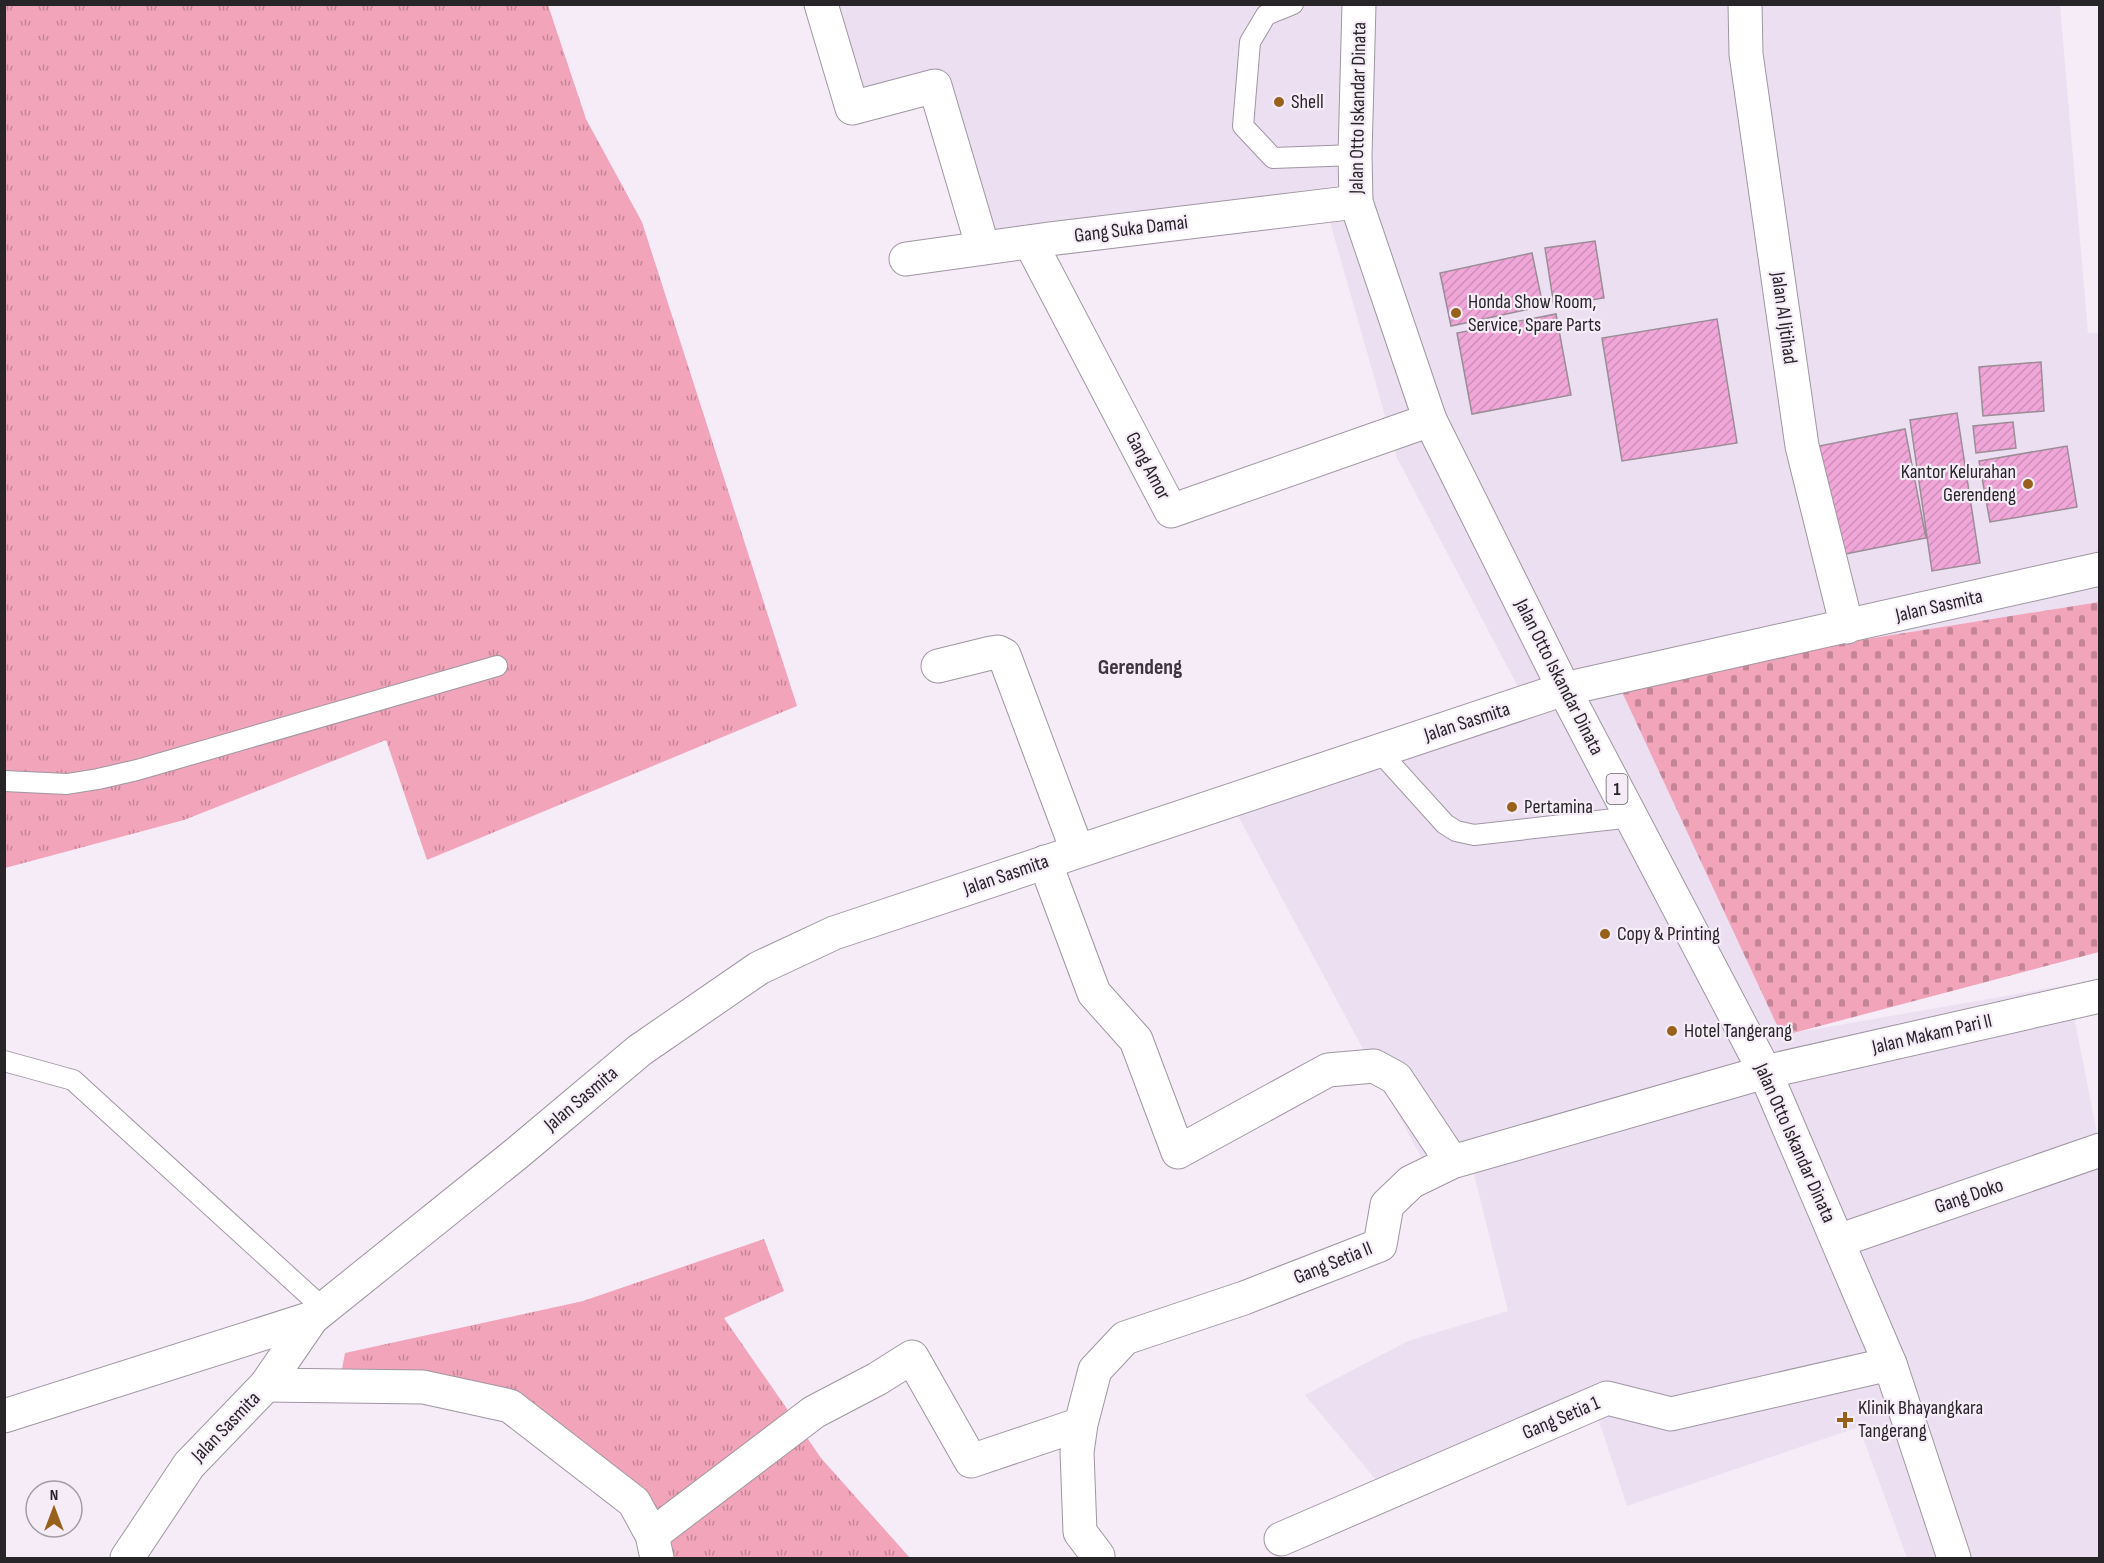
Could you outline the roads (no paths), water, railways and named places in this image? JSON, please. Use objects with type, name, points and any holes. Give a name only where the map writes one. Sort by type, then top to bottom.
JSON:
[{"type":"main road","points":[[821,4],[852,108],[935,86],[983,248]]},
{"type":"main road","name":"Jalan Otto Iskandar Dinata","points":[[1359,4],[1356,202],[1430,420],[1564,690],[1765,1072],[1890,1364],[1954,1558]]},
{"type":"main road","name":"Jalan Al Ijtihad","points":[[1745,4],[1746,54],[1802,446],[1846,627]]},
{"type":"main road","name":"Gang Suka Damai","points":[[906,260],[983,248],[1356,202]]},
{"type":"main road","name":"Gang Amor","points":[[1030,242],[1171,511],[1430,420]]},
{"type":"main road","name":"Jalan Sasmita","points":[[127,1558],[189,1465],[271,1379],[311,1324],[640,1050],[759,968],[834,933],[1077,850],[1564,690],[2100,569]]},
{"type":"main road","points":[[938,666],[991,653],[998,652],[1004,655],[1077,850]]},
{"type":"main road","points":[[1046,862],[1094,993],[1136,1040],[1178,1152],[1329,1070],[1374,1066],[1396,1078],[1452,1162]]},
{"type":"main road","name":"Jalan Makam Pari II","points":[[1765,1072],[2100,996]]},
{"type":"main road","name":"Gang Setia II","points":[[1098,1556],[1080,1532],[1077,1452],[1081,1424],[1095,1370],[1125,1338],[1244,1298],[1380,1245],[1387,1205],[1411,1182],[1452,1162],[1765,1072]]},
{"type":"main road","name":"Gang Doko","points":[[1838,1241],[2100,1150]]},
{"type":"main road","points":[[4,1416],[311,1324]]},
{"type":"main road","points":[[271,1379],[423,1388],[510,1406],[634,1502],[655,1547],[814,1412],[877,1379],[912,1357],[971,1461],[1081,1424]]},
{"type":"main road","name":"Gang Setia 1","points":[[1281,1539],[1607,1398],[1671,1413],[1890,1364]]},
{"type":"lane","points":[[1293,4],[1266,15],[1250,42],[1243,126],[1273,158],[1355,155]]},
{"type":"lane","points":[[4,781],[68,784],[137,770],[497,666]]},
{"type":"lane","points":[[1379,751],[1445,824],[1456,831],[1474,835],[1632,817]]},
{"type":"lane","points":[[4,1061],[73,1080],[311,1324]]},
{"type":"place","name":"Shell","points":[[1279,102]]},
{"type":"place","name":"Honda Show Room, Service, Spare Parts","points":[[1456,313]]},
{"type":"place","name":"Kantor Kelurahan Gerendeng","points":[[2028,484]]},
{"type":"place","name":"Pertamina","points":[[1512,807]]},
{"type":"place","name":"Copy & Printing","points":[[1605,934]]},
{"type":"place","name":"Hotel Tangerang","points":[[1672,1031]]},
{"type":"place","name":"Klinik Bhayangkara Tangerang","points":[[1845,1420]]},
{"type":"district","name":"Gerendeng","points":[[1140,667]]}]
